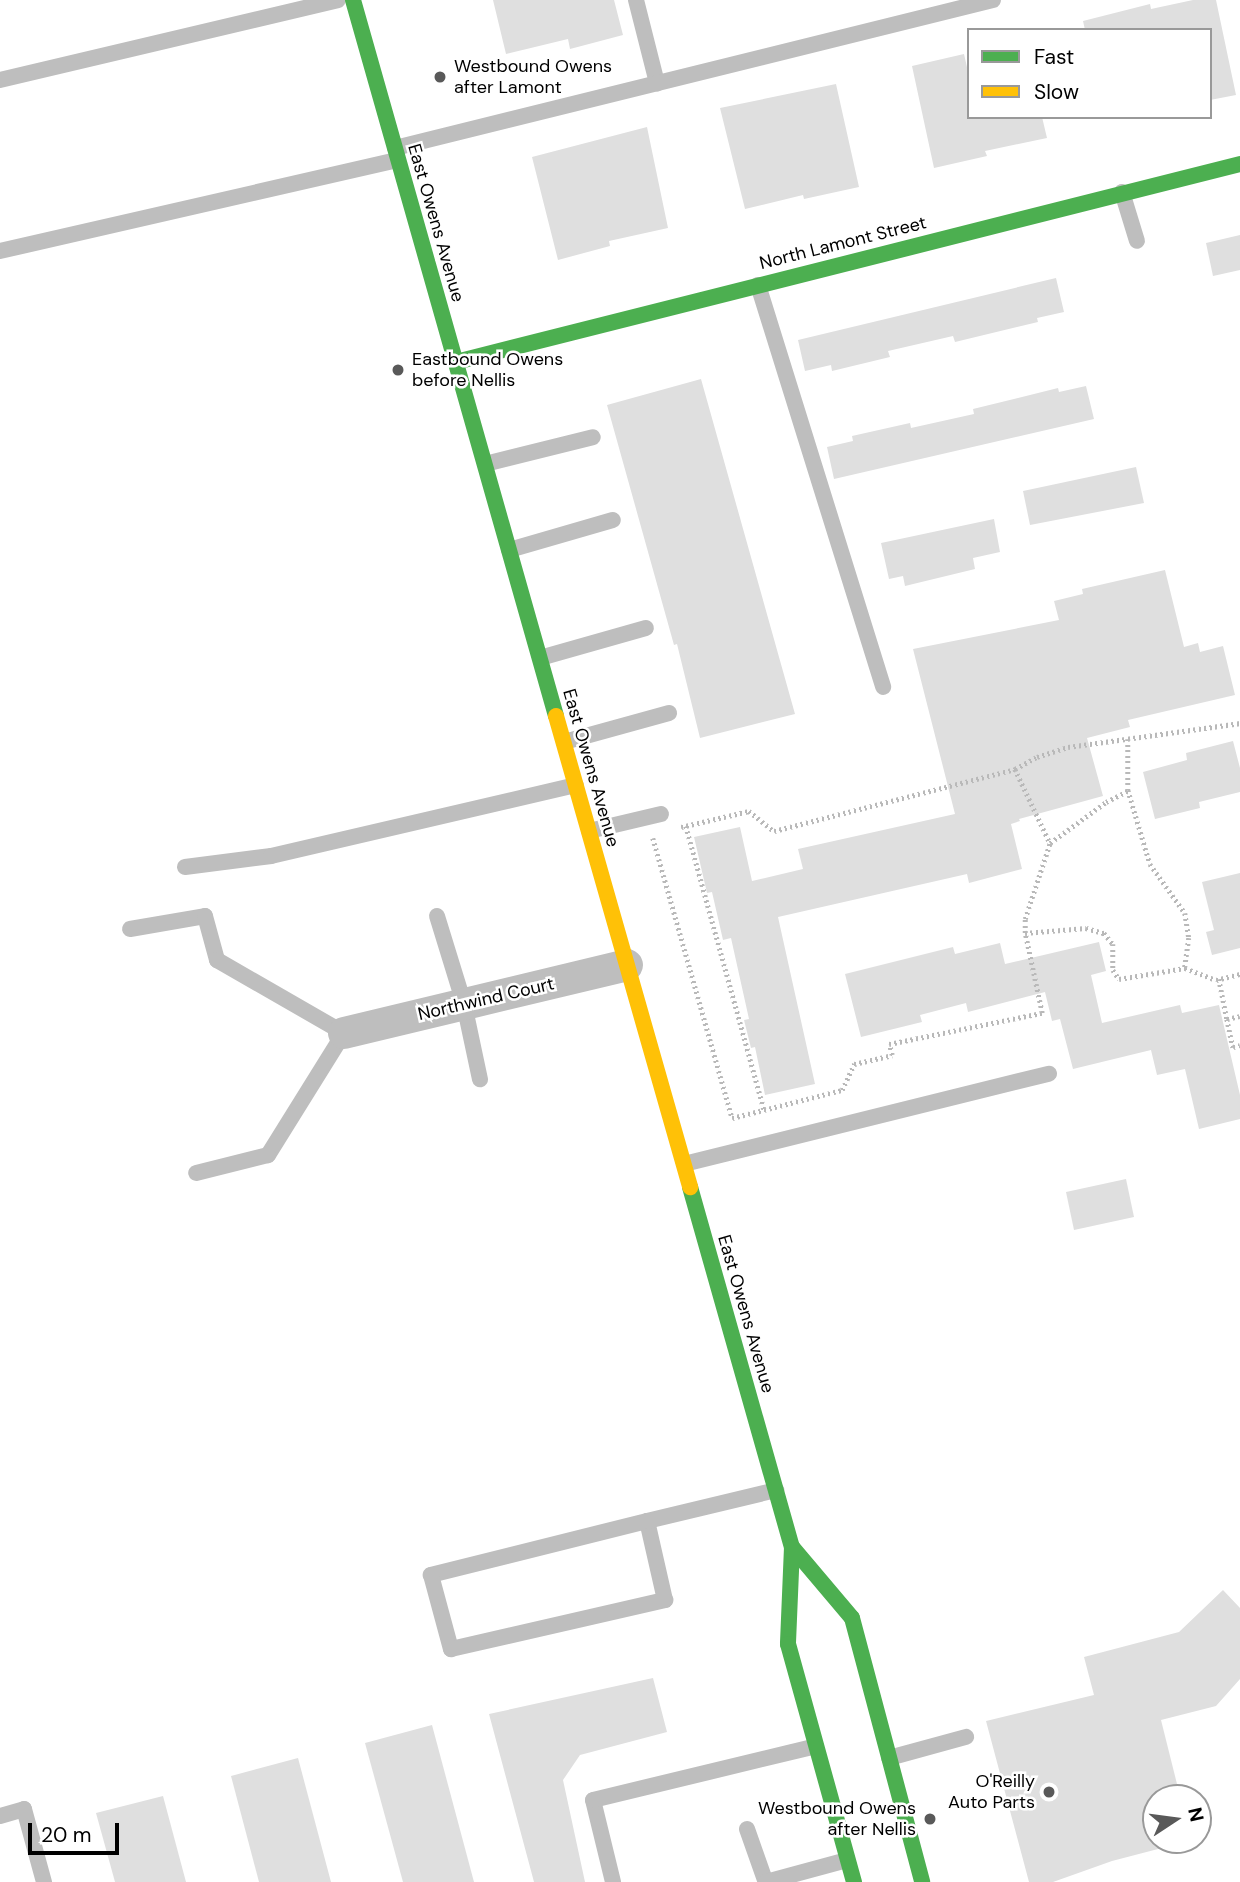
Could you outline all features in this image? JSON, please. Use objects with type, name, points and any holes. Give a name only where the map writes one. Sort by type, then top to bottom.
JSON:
[{"type":"main road","name":"East Owens Avenue","points":[[353,0],[792,1547],[788,1644],[853,1882]]},
{"type":"main road","name":"North Lamont Street","points":[[456,362],[1240,164]]},
{"type":"main road","name":"East Owens Avenue","points":[[792,1547],[852,1618],[922,1882]]},
{"type":"street","name":"Northwind Court","points":[[344,1033],[627,965]]},
{"type":"lane","points":[[0,80],[338,0]]},
{"type":"lane","points":[[636,0],[657,83]]},
{"type":"lane","points":[[0,251],[397,154],[657,83],[993,0]]},
{"type":"lane","points":[[1122,192],[1137,241]]},
{"type":"lane","points":[[758,285],[883,687]]},
{"type":"lane","points":[[485,464],[593,437]]},
{"type":"lane","points":[[509,550],[613,520]]},
{"type":"lane","points":[[540,658],[646,628]]},
{"type":"lane","points":[[564,742],[669,713]]},
{"type":"lane","points":[[185,867],[271,856],[576,785]]},
{"type":"lane","points":[[589,831],[661,814]]},
{"type":"lane","points":[[130,929],[205,916],[217,960],[344,1033],[268,1155],[196,1173]]},
{"type":"lane","points":[[437,916],[464,1004],[480,1079]]},
{"type":"lane","points":[[684,1164],[1049,1074]]},
{"type":"lane","points":[[647,1521],[665,1600],[452,1649],[431,1575],[647,1521],[776,1490]]},
{"type":"lane","points":[[889,1758],[966,1737]]},
{"type":"lane","points":[[613,1882],[593,1800],[816,1746]]},
{"type":"lane","points":[[0,1816],[24,1810],[44,1882]]},
{"type":"lane","points":[[747,1829],[766,1881],[847,1860]]},
{"type":"path","points":[[675,829],[749,811],[774,831],[920,796],[931,789],[1016,769],[1037,757],[1068,747],[1240,723]]},
{"type":"path","points":[[1128,739],[1128,791],[1150,864],[1185,913],[1189,938],[1185,968]]},
{"type":"path","points":[[1016,769],[1050,844]]},
{"type":"path","points":[[663,832],[652,835],[732,1118],[842,1090],[854,1064],[892,1055],[889,1044],[1042,1013],[1025,933],[1025,919],[1050,844],[1105,802],[1128,791]]},
{"type":"path","points":[[686,826],[764,1110]]},
{"type":"path","points":[[1025,933],[1086,928],[1104,933],[1113,944],[1113,970],[1119,979],[1185,968],[1219,979],[1240,974]]},
{"type":"path","points":[[1219,979],[1233,1047],[1240,1045]]},
{"type":"path","points":[[1227,1019],[1240,1016]]},
{"type":"building","points":[[493,0],[614,0],[623,35],[570,49],[568,39],[506,54]]},
{"type":"building","points":[[1193,0],[1216,0],[1236,95],[1212,100],[1212,28],[1085,28],[1083,21],[1150,4],[1151,9]]},
{"type":"building","points":[[964,54],[967,67],[967,119],[1042,119],[1047,138],[985,151],[987,156],[934,168],[912,66]]},
{"type":"building","points":[[836,84],[859,187],[804,199],[803,195],[745,209],[720,108]]},
{"type":"building","points":[[647,127],[668,228],[609,241],[610,246],[558,260],[532,157]]},
{"type":"building","points":[[1240,235],[1240,270],[1213,276],[1206,243]]},
{"type":"building","points":[[1056,278],[1064,312],[1037,318],[1038,322],[955,342],[953,336],[888,351],[890,357],[832,371],[831,365],[805,371],[798,340]]},
{"type":"building","points":[[701,379],[795,714],[700,738],[677,644],[674,645],[607,405]]},
{"type":"building","points":[[1086,386],[1094,419],[834,479],[827,447],[853,441],[852,436],[910,423],[911,428],[974,414],[973,409],[1058,388],[1059,392]]},
{"type":"building","points":[[1136,467],[1144,503],[1030,525],[1023,491]]},
{"type":"building","points":[[994,519],[1000,552],[973,558],[975,569],[905,586],[903,576],[889,579],[881,543]]},
{"type":"building","points":[[1165,570],[1184,647],[1198,643],[1200,652],[1223,646],[1235,695],[1128,720],[1130,727],[1087,738],[1103,796],[1019,819],[1020,821],[1011,824],[1022,869],[969,883],[967,874],[778,917],[815,1084],[765,1095],[755,1047],[751,1048],[744,1020],[749,1019],[731,938],[723,940],[712,892],[707,893],[694,837],[740,827],[752,881],[803,869],[798,849],[955,814],[913,649],[1059,620],[1054,601],[1083,594],[1082,589]]},
{"type":"building","points":[[1233,741],[1240,768],[1240,792],[1199,802],[1200,808],[1155,819],[1143,772],[1187,760],[1186,753]]},
{"type":"building","points":[[1240,873],[1240,948],[1212,955],[1206,932],[1214,930],[1202,882]]},
{"type":"building","points":[[1099,942],[1106,971],[1091,975],[1102,1023],[1180,1005],[1182,1013],[1219,1005],[1240,1095],[1240,1119],[1199,1129],[1185,1069],[1157,1075],[1151,1050],[1073,1069],[1060,1019],[1052,1021],[1045,992],[968,1012],[966,1003],[920,1015],[922,1022],[861,1037],[845,974],[953,947],[955,954],[1000,943],[1005,964]]},
{"type":"building","points":[[1126,1179],[1134,1217],[1074,1230],[1066,1192]]},
{"type":"building","points":[[1223,1590],[1240,1608],[1240,1679],[1216,1706],[1161,1720],[1177,1784],[1142,1784],[1142,1853],[1053,1882],[1029,1882],[986,1721],[1094,1695],[1084,1657],[1179,1632]]},
{"type":"building","points":[[653,1678],[667,1732],[580,1755],[563,1780],[585,1882],[534,1882],[489,1714]]},
{"type":"building","points":[[432,1725],[474,1882],[403,1882],[365,1743]]},
{"type":"building","points":[[298,1758],[331,1882],[259,1882],[231,1776]]},
{"type":"building","points":[[163,1796],[186,1882],[115,1882],[96,1813]]},
{"type":"traffic: fast","points":[[353,0],[556,716]]},
{"type":"traffic: fast","points":[[456,362],[1240,164]]},
{"type":"traffic: fast","points":[[690,1187],[792,1547],[788,1644],[854,1882]]},
{"type":"traffic: fast","points":[[792,1547],[852,1618],[922,1882]]},
{"type":"traffic: slow","points":[[556,716],[690,1187]]},
{"type":"place","name":"Westbound Owens after Lamont","points":[[440,77]]},
{"type":"place","name":"Eastbound Owens before Nellis","points":[[398,370]]},
{"type":"place","name":"O'Reilly Auto Parts","points":[[1049,1792]]},
{"type":"place","name":"Westbound Owens after Nellis","points":[[930,1819]]}]
